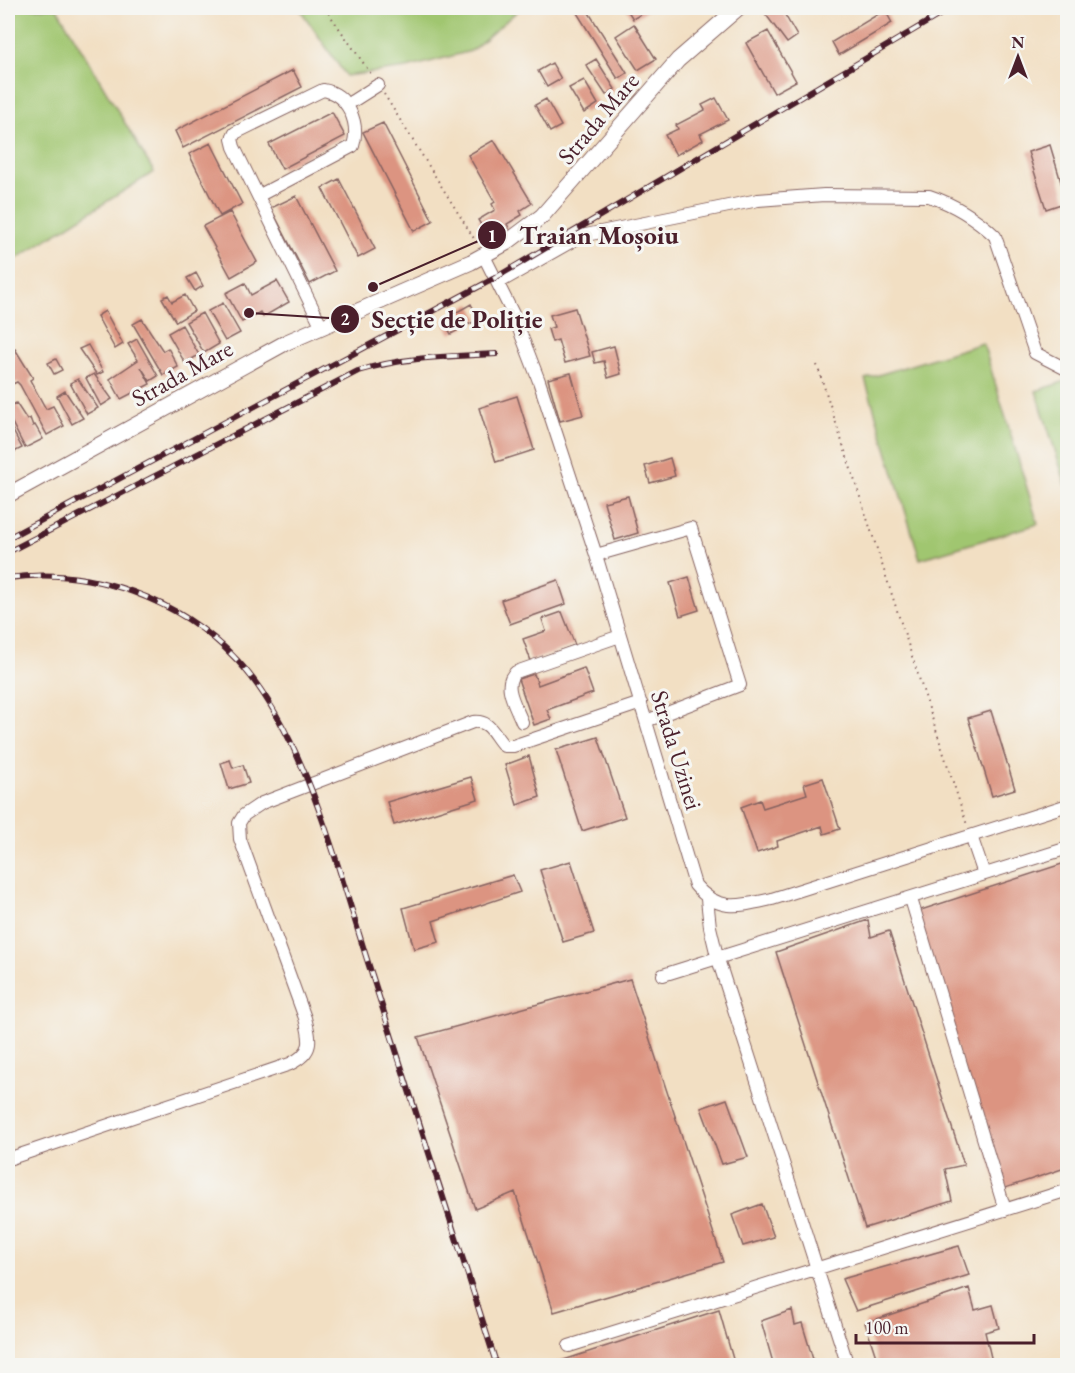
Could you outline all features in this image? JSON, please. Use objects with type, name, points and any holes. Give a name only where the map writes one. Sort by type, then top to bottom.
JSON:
[{"type":"main road","name":"Strada Mare","points":[[8,495],[249,362],[321,326],[484,256],[542,216],[671,68],[738,8]]},
{"type":"street","points":[[348,104],[378,85]]},
{"type":"street","points":[[258,195],[353,146],[354,123],[348,104],[332,92],[324,90],[235,134],[232,139],[234,147],[321,326]]},
{"type":"street","points":[[498,283],[581,236],[758,200],[824,195],[929,196],[944,201],[985,226],[995,236],[1035,353],[1068,370]]},
{"type":"street","name":"Strada Uzinei","points":[[484,256],[514,316],[539,381],[596,555],[695,885],[707,899]]},
{"type":"street","points":[[596,555],[691,528],[740,685],[646,721]]},
{"type":"street","points":[[522,722],[508,685],[510,676],[620,636]]},
{"type":"street","points":[[8,1159],[290,1064],[302,1058],[308,1050],[310,1042],[305,1018],[240,839],[239,823],[250,809],[307,784],[473,722],[482,721],[490,726],[504,746],[513,746],[641,703]]},
{"type":"street","points":[[848,1365],[717,956],[710,927],[707,899],[726,905],[772,899],[1068,805]]},
{"type":"street","points":[[971,836],[984,874]]},
{"type":"street","points":[[663,975],[717,956],[911,899],[1068,848]]},
{"type":"street","points":[[911,899],[1005,1210]]},
{"type":"street","points":[[570,1346],[816,1267],[1068,1190]]},
{"type":"path","points":[[325,8],[441,182],[484,256]]},
{"type":"path","points":[[817,365],[971,836]]},
{"type":"green space","points":[[8,8],[57,8],[154,172],[8,264]]},
{"type":"green space","points":[[299,8],[521,8],[471,51],[407,68],[346,76]]},
{"type":"green space","points":[[983,343],[1038,524],[920,559],[865,379]]},
{"type":"green space","points":[[1066,381],[1068,385],[1067,488],[1036,391]]},
{"type":"building","points":[[574,8],[586,8],[627,73],[618,79]]},
{"type":"building","points":[[626,8],[651,8],[633,19]]},
{"type":"building","points":[[761,8],[781,8],[797,36],[787,43]]},
{"type":"building","points":[[885,10],[892,23],[839,55],[832,42]]},
{"type":"building","points":[[634,24],[656,59],[638,70],[616,36]]},
{"type":"building","points":[[768,31],[796,81],[774,93],[746,43]]},
{"type":"building","points":[[596,59],[615,89],[606,95],[586,65]]},
{"type":"building","points":[[552,63],[561,79],[547,87],[538,71]]},
{"type":"building","points":[[293,70],[302,87],[183,148],[175,131]]},
{"type":"building","points":[[584,80],[598,104],[584,113],[569,88]]},
{"type":"building","points":[[716,98],[728,120],[700,134],[703,140],[676,155],[665,135],[678,129],[676,125],[705,110],[702,105]]},
{"type":"building","points":[[546,99],[561,126],[550,132],[535,105]]},
{"type":"building","points":[[332,112],[345,136],[282,169],[269,144]]},
{"type":"building","points":[[383,123],[433,221],[414,231],[363,132]]},
{"type":"building","points":[[494,140],[532,203],[520,211],[522,215],[507,224],[509,228],[490,240],[478,220],[495,210],[492,204],[495,202],[468,155]]},
{"type":"building","points":[[211,143],[242,204],[220,216],[189,154]]},
{"type":"building","points":[[1050,145],[1067,202],[1046,209],[1028,152]]},
{"type":"building","points":[[339,179],[375,249],[358,258],[322,188]]},
{"type":"building","points":[[296,196],[335,271],[310,284],[271,208]]},
{"type":"building","points":[[230,212],[257,262],[231,277],[203,226]]},
{"type":"building","points":[[196,273],[203,286],[195,291],[187,278]]},
{"type":"building","points":[[277,281],[289,302],[263,317],[260,312],[242,322],[226,293],[245,283],[251,295]]},
{"type":"building","points":[[168,295],[172,302],[185,295],[194,311],[176,322],[162,298]]},
{"type":"building","points":[[223,303],[240,333],[225,341],[208,311]]},
{"type":"building","points":[[471,304],[479,319],[451,334],[443,320]]},
{"type":"building","points":[[575,308],[590,356],[565,363],[558,340],[552,342],[548,329],[554,327],[550,315]]},
{"type":"building","points":[[105,311],[123,344],[115,349],[97,316]]},
{"type":"building","points":[[202,313],[219,344],[204,353],[186,322]]},
{"type":"building","points":[[142,319],[163,351],[168,348],[178,367],[163,375],[133,324]]},
{"type":"building","points":[[182,325],[199,355],[185,363],[168,333]]},
{"type":"building","points":[[137,339],[158,376],[150,381],[141,367],[150,384],[121,399],[110,379],[138,360],[128,344]]},
{"type":"building","points":[[88,345],[103,372],[97,375],[79,349]]},
{"type":"building","points":[[614,346],[621,374],[608,378],[604,361],[595,363],[592,352]]},
{"type":"building","points":[[15,349],[33,378],[30,380],[46,409],[53,406],[64,426],[47,435],[20,385],[17,382],[8,386],[8,352]]},
{"type":"building","points":[[56,359],[62,370],[54,374],[48,363]]},
{"type":"building","points":[[571,373],[583,415],[560,421],[548,379]]},
{"type":"building","points":[[94,374],[112,399],[101,406],[86,378]]},
{"type":"building","points":[[78,379],[98,408],[87,414],[70,383]]},
{"type":"building","points":[[65,391],[83,418],[72,424],[57,396]]},
{"type":"building","points":[[517,396],[534,450],[496,462],[479,408]]},
{"type":"building","points":[[16,403],[27,420],[30,418],[43,439],[25,448],[8,415],[8,408]]},
{"type":"building","points":[[12,429],[22,448],[8,455],[8,432]]},
{"type":"building","points":[[670,458],[675,476],[650,483],[645,466]]},
{"type":"building","points":[[628,496],[638,533],[615,540],[604,502]]},
{"type":"building","points":[[689,577],[699,610],[680,616],[670,583]]},
{"type":"building","points":[[558,580],[566,604],[510,624],[501,600]]},
{"type":"building","points":[[562,612],[575,645],[531,661],[523,639],[546,631],[542,619]]},
{"type":"building","points":[[584,668],[593,693],[547,710],[551,719],[534,725],[518,679],[534,674],[538,685]]},
{"type":"building","points":[[991,711],[1015,789],[992,796],[968,718]]},
{"type":"building","points":[[598,737],[625,817],[582,831],[556,750]]},
{"type":"building","points":[[529,756],[540,797],[517,805],[505,765]]},
{"type":"building","points":[[230,760],[233,768],[243,765],[249,783],[229,789],[221,763]]},
{"type":"building","points":[[471,777],[478,799],[394,825],[387,802]]},
{"type":"building","points":[[823,778],[840,829],[824,834],[822,826],[777,841],[778,846],[757,853],[741,807],[760,800],[763,808],[807,794],[804,784]]},
{"type":"building","points":[[571,861],[594,933],[563,942],[540,870]]},
{"type":"building","points":[[1068,862],[1068,1167],[999,1190],[915,912]]},
{"type":"building","points":[[513,875],[520,892],[433,921],[439,942],[414,949],[403,908]]},
{"type":"building","points":[[868,920],[871,937],[889,931],[964,1165],[945,1169],[952,1201],[865,1228],[776,952]]},
{"type":"building","points":[[630,979],[723,1262],[554,1312],[515,1192],[475,1209],[418,1037]]},
{"type":"building","points":[[727,1099],[748,1157],[722,1164],[701,1108]]},
{"type":"building","points":[[762,1204],[774,1237],[743,1246],[732,1215]]},
{"type":"building","points":[[959,1246],[969,1275],[856,1311],[842,1279]]},
{"type":"building","points":[[969,1288],[975,1310],[993,1305],[999,1328],[985,1332],[993,1366],[879,1366],[865,1323]]},
{"type":"building","points":[[719,1310],[735,1366],[548,1366],[548,1365]]},
{"type":"building","points":[[792,1310],[795,1325],[802,1323],[815,1366],[774,1366],[761,1321]]},
{"type":"railway","points":[[8,538],[495,278],[951,8]]},
{"type":"railway","points":[[8,552],[358,371],[409,360],[496,354]]},
{"type":"railway","points":[[8,578],[71,577],[102,583],[161,604],[214,638],[237,660],[262,691],[283,727],[302,767],[334,852],[497,1366]]},
{"type":"place","name":"Traian Moșoiu","points":[[373,287]]},
{"type":"place","name":"Secție de Poliție","points":[[249,313]]}]
